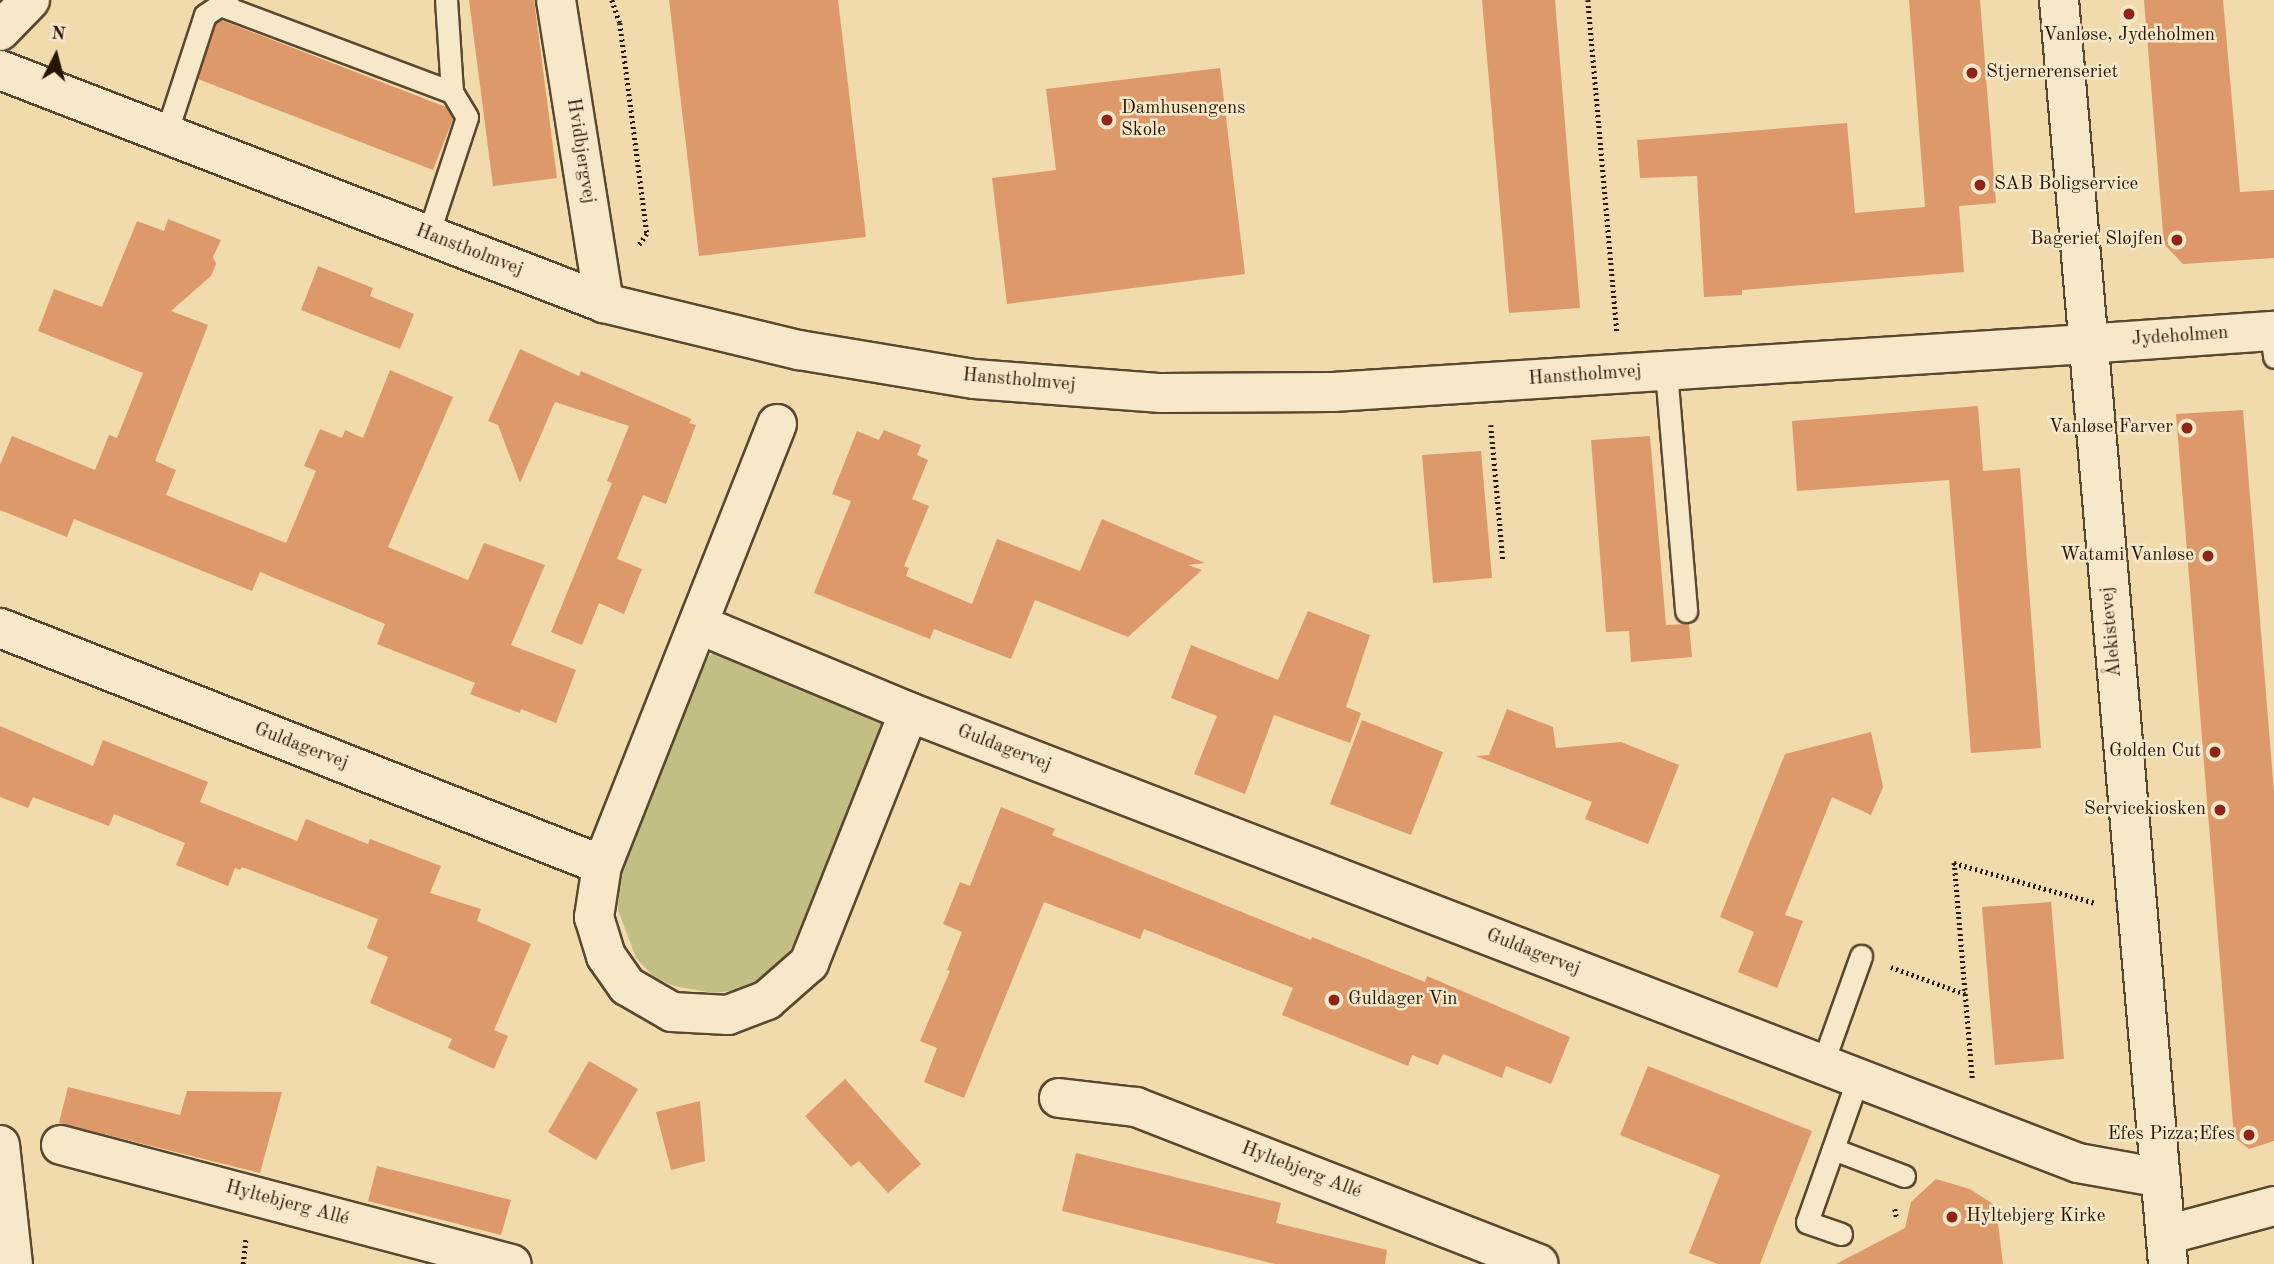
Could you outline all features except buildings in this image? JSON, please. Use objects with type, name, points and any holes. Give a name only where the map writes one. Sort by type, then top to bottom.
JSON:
[{"type":"street","points":[[0,31],[30,0]]},
{"type":"street","name":"Hvidbjergvej","points":[[556,0],[604,303]]},
{"type":"street","name":"Ålekistevej","points":[[2059,0],[2086,344],[2167,1249]]},
{"type":"street","name":"Hanstholmvej","points":[[0,70],[604,303],[799,350],[974,379],[1161,393],[1333,392],[2086,344]]},
{"type":"street","name":"Jydeholmen","points":[[2086,344],[2273,340]]},
{"type":"street","points":[[777,424],[700,625],[602,865],[594,917],[606,956],[627,986],[672,1012],[728,1015],[767,1000],[809,963],[909,712]]},
{"type":"street","name":"Guldagervej","points":[[700,625],[909,712],[2078,1163],[2161,1178]]},
{"type":"street","name":"Guldagervej","points":[[0,628],[602,865]]},
{"type":"street","name":"Hyltebjerg Allé","points":[[1059,1098],[1136,1107],[1538,1264]]},
{"type":"street","points":[[0,1145],[13,1264]]},
{"type":"street","name":"Hyltebjerg Allé","points":[[61,1145],[512,1264]]},
{"type":"street","points":[[2167,1249],[2274,1206]]},
{"type":"lane","points":[[428,235],[467,117],[452,92],[446,0]]},
{"type":"lane","points":[[166,134],[205,15],[224,2],[452,92]]},
{"type":"lane","points":[[1666,371],[1686,611]]},
{"type":"lane","points":[[1822,1065],[1861,956]]},
{"type":"lane","points":[[1841,1234],[1807,1222],[1858,1078]]},
{"type":"lane","points":[[1833,1149],[1904,1176]]},
{"type":"path","points":[[604,303],[646,234],[620,23],[612,0]]},
{"type":"path","points":[[1588,0],[1621,373]]},
{"type":"path","points":[[1488,382],[1503,560]]},
{"type":"path","points":[[1976,1124],[1954,863],[2138,915]]},
{"type":"path","points":[[1861,956],[1965,995]]},
{"type":"shaded area","points":[[725,651],[882,720],[795,942],[780,965],[760,980],[739,990],[713,993],[674,986],[653,976],[636,958],[618,910],[619,880],[703,664],[710,655]]},
{"type":"place","name":"Vanløse, Jydeholmen","points":[[2129,14]]},
{"type":"place","name":"Stjernerenseriet","points":[[1972,73]]},
{"type":"place","name":"Damhusengens Skole","points":[[1107,120]]},
{"type":"place","name":"SAB Boligservice","points":[[1980,185]]},
{"type":"place","name":"Bageriet Sløjfen","points":[[2177,240]]},
{"type":"place","name":"Vanløse Farver","points":[[2187,428]]},
{"type":"place","name":"Watami Vanløse","points":[[2208,556]]},
{"type":"place","name":"Golden Cut","points":[[2215,752]]},
{"type":"place","name":"Servicekiosken","points":[[2220,810]]},
{"type":"place","name":"Guldager Vin","points":[[1334,1000]]},
{"type":"place","name":"Efes Pizza;Efes","points":[[2249,1135]]},
{"type":"place","name":"Hyltebjerg Kirke","points":[[1952,1217]]}]
